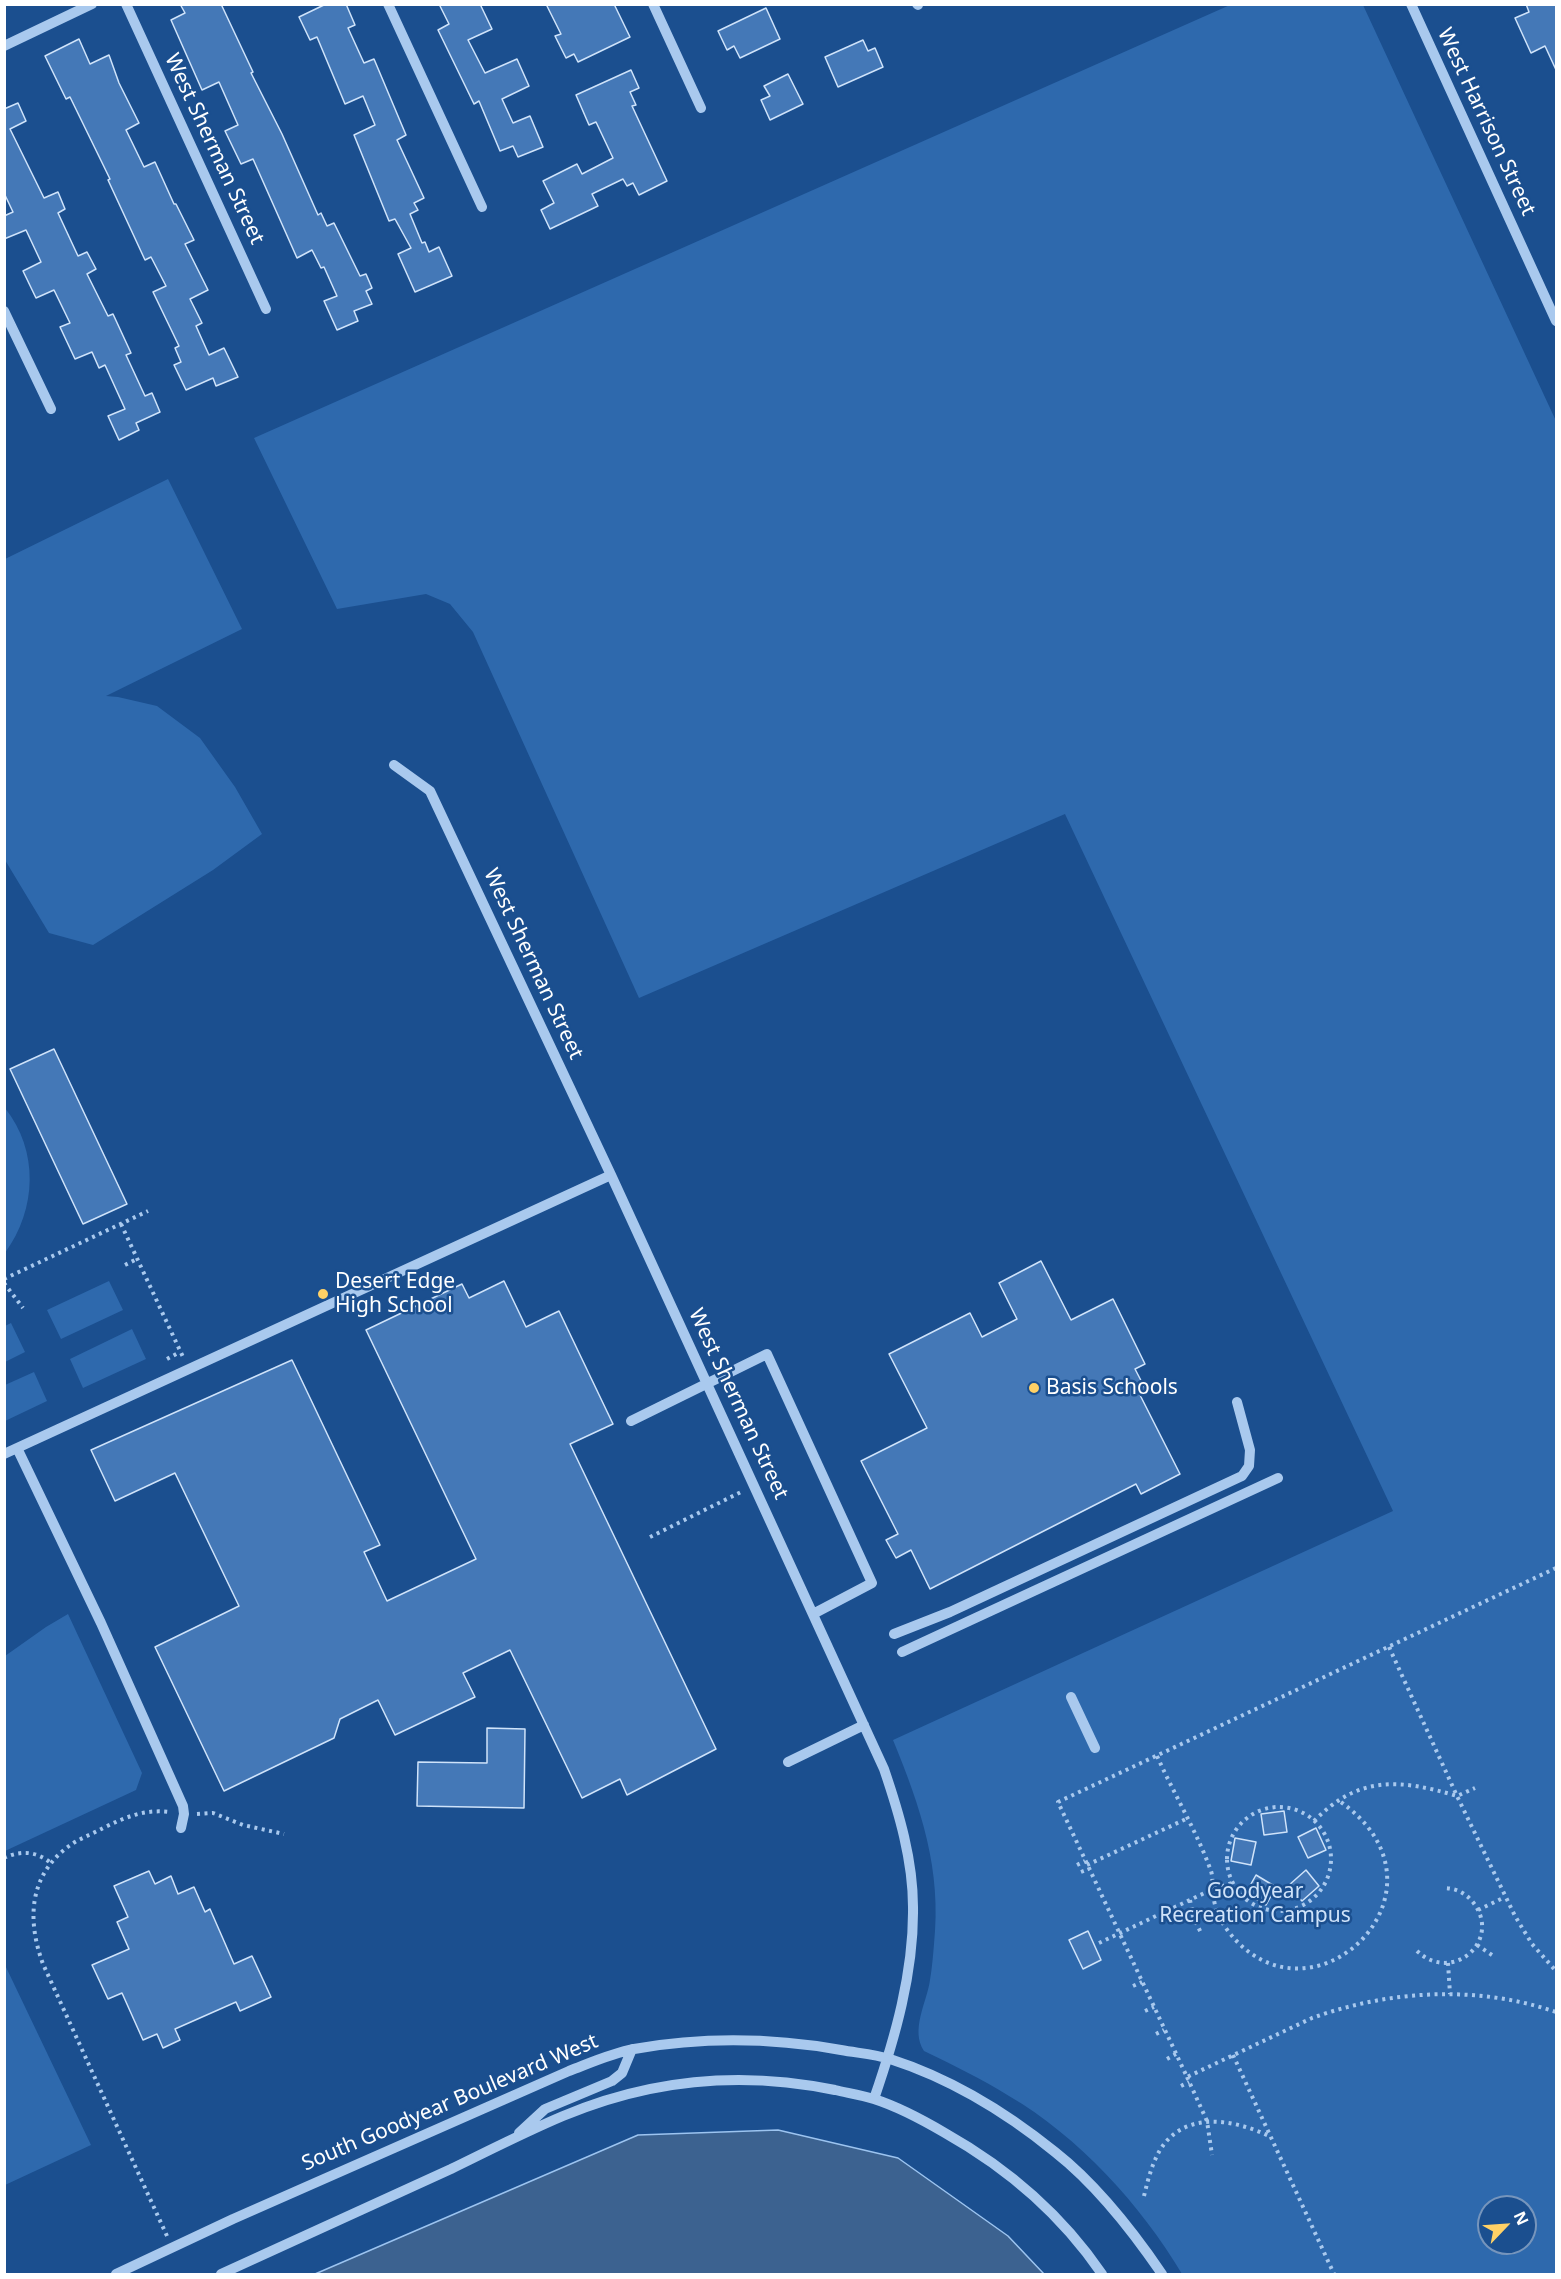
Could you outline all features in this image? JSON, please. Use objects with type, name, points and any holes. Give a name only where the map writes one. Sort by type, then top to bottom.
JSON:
[{"type":"street","points":[[4,46],[92,4]]},
{"type":"street","name":"West Sherman Street","points":[[126,4],[266,309]]},
{"type":"street","points":[[388,4],[482,207]]},
{"type":"street","points":[[653,4],[701,108]]},
{"type":"street","name":"West Harrison Street","points":[[1411,4],[1557,321]]},
{"type":"street","points":[[1545,296],[1557,291]]},
{"type":"street","points":[[4,311],[51,409]]},
{"type":"street","name":"West Sherman Street","points":[[394,765],[430,791],[611,1175],[884,1769],[899,1813],[909,1867],[913,1905],[912,1941],[908,1971],[888,2058],[874,2098]]},
{"type":"street","points":[[4,1454],[611,1175]]},
{"type":"street","points":[[631,1420],[767,1354],[872,1583],[813,1614]]},
{"type":"street","points":[[894,1634],[961,1607],[1242,1476],[1249,1466],[1250,1450],[1237,1402]]},
{"type":"street","points":[[17,1448],[101,1623],[183,1806],[181,1828]]},
{"type":"street","points":[[902,1652],[1278,1478]]},
{"type":"street","points":[[1071,1697],[1095,1748]]},
{"type":"street","points":[[788,1762],[864,1725]]},
{"type":"street","name":"South Goodyear Boulevard West","points":[[117,2274],[233,2218],[569,2070],[632,2049],[681,2043],[753,2040],[807,2044],[888,2058],[934,2076],[994,2108],[1056,2152],[1114,2211],[1162,2274]]},
{"type":"street","points":[[508,2142],[545,2109],[612,2081],[622,2073],[632,2049]]},
{"type":"street","points":[[221,2274],[564,2116],[649,2090],[732,2079],[787,2082],[874,2098],[913,2115],[988,2158],[1017,2180],[1073,2235],[1102,2274]]},
{"type":"path","points":[[23,1308],[4,1281],[148,1211]]},
{"type":"path","points":[[121,1224],[188,1368]]},
{"type":"path","points":[[125,1265],[137,1259]]},
{"type":"path","points":[[167,1359],[180,1352]]},
{"type":"path","points":[[650,1538],[754,1485]]},
{"type":"path","points":[[1212,2155],[1207,2121],[1058,1802],[1557,1568]]},
{"type":"path","points":[[1389,1647],[1505,1897],[1532,1944],[1557,1971]]},
{"type":"path","points":[[1157,1756],[1210,1869],[1219,1918],[1227,1930],[1248,1951],[1268,1962],[1293,1968],[1317,1966],[1351,1951],[1377,1922],[1388,1884],[1384,1860],[1376,1838],[1360,1817],[1338,1800]]},
{"type":"path","points":[[1314,1821],[1338,1800],[1362,1789],[1395,1784],[1420,1785],[1457,1796],[1475,1788]]},
{"type":"path","points":[[1286,1807],[1302,1812],[1314,1821],[1329,1842],[1331,1861],[1323,1887],[1307,1902],[1287,1910],[1271,1910],[1243,1898],[1232,1883],[1226,1862],[1229,1842],[1233,1833],[1250,1816],[1267,1809],[1286,1807]]},
{"type":"path","points":[[173,2248],[47,1974],[34,1941],[33,1903],[40,1880],[51,1864],[74,1842],[140,1812],[213,1814],[243,1825],[284,1834]]},
{"type":"path","points":[[1081,1872],[1087,1865],[1186,1819]]},
{"type":"path","points":[[4,1858],[22,1852],[32,1853],[51,1864]]},
{"type":"path","points":[[1077,1865],[1087,1865]]},
{"type":"path","points":[[1099,1943],[1212,1889],[1232,1883]]},
{"type":"path","points":[[1417,1951],[1431,1961],[1448,1963],[1464,1958],[1477,1945],[1482,1926],[1478,1910],[1461,1892],[1452,1888],[1443,1888]]},
{"type":"path","points":[[1478,1910],[1505,1897]]},
{"type":"path","points":[[1190,1900],[1201,1933]]},
{"type":"path","points":[[1477,1945],[1495,1957]]},
{"type":"path","points":[[1448,1963],[1450,1994]]},
{"type":"path","points":[[1133,1986],[1142,1982]]},
{"type":"path","points":[[1181,2086],[1233,2055],[1287,2029],[1333,2010],[1385,1999],[1450,1994],[1501,2000],[1557,2012]]},
{"type":"path","points":[[1145,2011],[1154,2007]]},
{"type":"path","points":[[1156,2034],[1164,2030]]},
{"type":"path","points":[[1167,2059],[1176,2054]]},
{"type":"path","points":[[1233,2055],[1334,2274]]},
{"type":"path","points":[[1144,2196],[1155,2158],[1163,2147],[1182,2130],[1207,2121],[1239,2124],[1269,2136]]},
{"type":"green space","name":"Goodyear Recreation Campus","points":[[1230,5],[1363,5],[1556,421],[1556,2274],[1182,2274],[1166,2248],[1128,2198],[1084,2152],[1035,2112],[988,2084],[924,2051],[920,2043],[919,2025],[933,1958],[935,1890],[927,1840],[920,1815],[893,1740],[1393,1511],[1065,814],[639,998],[473,632],[450,604],[426,594],[337,609],[254,438]]},
{"type":"green space","points":[[168,479],[242,629],[106,696],[157,706],[200,738],[235,787],[262,834],[213,870],[93,945],[49,933],[5,860],[5,559]]},
{"type":"green space","points":[[5,1108],[24,1143],[30,1180],[23,1218],[16,1236],[5,1253]]},
{"type":"green space","points":[[109,1281],[123,1310],[61,1339],[47,1310]]},
{"type":"green space","points":[[11,1323],[25,1352],[5,1362],[5,1326]]},
{"type":"green space","points":[[132,1329],[146,1359],[83,1388],[70,1359]]},
{"type":"green space","points":[[34,1372],[47,1401],[5,1421],[5,1385]]},
{"type":"green space","points":[[68,1614],[142,1773],[136,1790],[5,1851],[5,1656]]},
{"type":"green space","points":[[4,1963],[91,2145],[5,2185],[4,2185]]},
{"type":"shaded area","points":[[778,2130],[898,2158],[1008,2236],[1044,2274],[315,2274],[638,2135]]},
{"type":"building","points":[[180,4],[221,4],[318,215],[321,213],[327,226],[334,223],[360,276],[366,274],[372,288],[366,291],[372,304],[354,311],[358,321],[337,330],[324,301],[337,296],[324,267],[321,268],[312,250],[297,258],[253,159],[241,164],[225,131],[238,125],[219,82],[202,90],[171,20],[185,13]]},
{"type":"building","points":[[326,4],[346,4],[355,25],[348,28],[364,63],[374,59],[406,135],[397,140],[424,198],[414,203],[418,210],[410,214],[422,243],[425,242],[429,252],[439,247],[452,276],[415,292],[398,254],[411,248],[395,219],[389,221],[354,135],[375,125],[363,96],[345,104],[317,37],[310,40],[299,17]]},
{"type":"building","points":[[439,4],[480,4],[492,29],[468,40],[485,73],[517,59],[529,86],[502,99],[513,123],[530,116],[543,147],[518,157],[513,146],[500,151],[479,101],[474,104],[438,30],[449,24]]},
{"type":"building","points":[[546,4],[614,4],[630,37],[578,62],[574,54],[566,58],[555,36],[561,34]]},
{"type":"building","points":[[1526,4],[1557,4],[1557,72],[1545,46],[1531,53],[1515,18],[1529,12]]},
{"type":"building","points":[[766,8],[780,39],[740,58],[734,46],[727,50],[718,31]]},
{"type":"building","points":[[79,39],[90,64],[109,55],[119,83],[139,123],[126,130],[144,167],[155,162],[194,240],[185,244],[208,290],[190,299],[202,323],[196,326],[209,355],[224,348],[238,377],[216,386],[213,378],[186,390],[174,365],[181,362],[175,348],[179,346],[153,292],[166,286],[151,257],[145,260],[108,180],[110,179],[70,97],[66,99],[45,56]]},
{"type":"building","points":[[863,40],[868,51],[875,48],[883,67],[838,87],[825,57]]},
{"type":"building","points":[[631,70],[639,88],[630,92],[636,105],[632,106],[667,181],[639,195],[633,183],[627,186],[623,179],[592,194],[598,206],[550,229],[541,210],[554,203],[543,181],[577,164],[582,174],[613,158],[596,122],[589,125],[576,95]]},
{"type":"building","points":[[788,74],[803,104],[770,120],[761,100],[770,96],[764,86]]},
{"type":"building","points":[[18,103],[26,121],[10,129],[44,198],[58,192],[65,209],[58,213],[78,256],[87,252],[96,269],[87,274],[108,316],[113,314],[131,353],[126,355],[145,396],[152,393],[160,412],[136,423],[139,430],[119,440],[108,416],[125,409],[105,365],[99,368],[92,352],[75,359],[60,327],[70,323],[54,290],[36,298],[23,271],[41,262],[26,230],[4,239],[4,216],[13,212],[4,193],[4,109]]},
{"type":"building","points":[[54,1049],[127,1204],[83,1224],[10,1069]]},
{"type":"building","points":[[1041,1261],[1071,1320],[1113,1299],[1145,1364],[1135,1369],[1147,1392],[1140,1395],[1180,1474],[1141,1494],[1136,1484],[930,1589],[911,1550],[896,1558],[886,1540],[898,1534],[861,1461],[927,1428],[889,1354],[970,1313],[982,1337],[1017,1319],[999,1283]]},
{"type":"building","points":[[504,1281],[526,1327],[559,1311],[613,1424],[570,1444],[716,1749],[627,1795],[620,1779],[582,1798],[510,1650],[463,1673],[475,1697],[395,1735],[378,1700],[340,1719],[334,1738],[224,1791],[155,1647],[239,1606],[175,1473],[115,1501],[91,1450],[292,1360],[380,1545],[364,1552],[387,1601],[476,1559],[366,1330],[462,1284],[469,1298]]},
{"type":"building","points":[[487,1728],[525,1729],[524,1808],[417,1806],[418,1762],[487,1763]]},
{"type":"building","points":[[1284,1811],[1287,1832],[1264,1835],[1261,1814]]},
{"type":"building","points":[[1316,1828],[1326,1850],[1308,1858],[1298,1837]]},
{"type":"building","points":[[1235,1838],[1256,1842],[1251,1865],[1231,1861]]},
{"type":"building","points":[[1306,1870],[1319,1886],[1302,1901],[1288,1886]]},
{"type":"building","points":[[149,1871],[155,1884],[171,1876],[178,1894],[194,1887],[205,1912],[210,1909],[234,1964],[252,1956],[271,1997],[240,2011],[236,2002],[175,2029],[180,2040],[163,2048],[157,2034],[143,2040],[122,1993],[108,1999],[92,1965],[129,1949],[117,1922],[128,1917],[114,1886]]},
{"type":"building","points":[[1256,1875],[1276,1887],[1266,1905],[1246,1893]]},
{"type":"building","points":[[1088,1931],[1101,1960],[1083,1969],[1069,1940]]},
{"type":"place","name":"Desert Edge High School","points":[[323,1294]]},
{"type":"place","name":"Basis Schools","points":[[1034,1388]]}]
